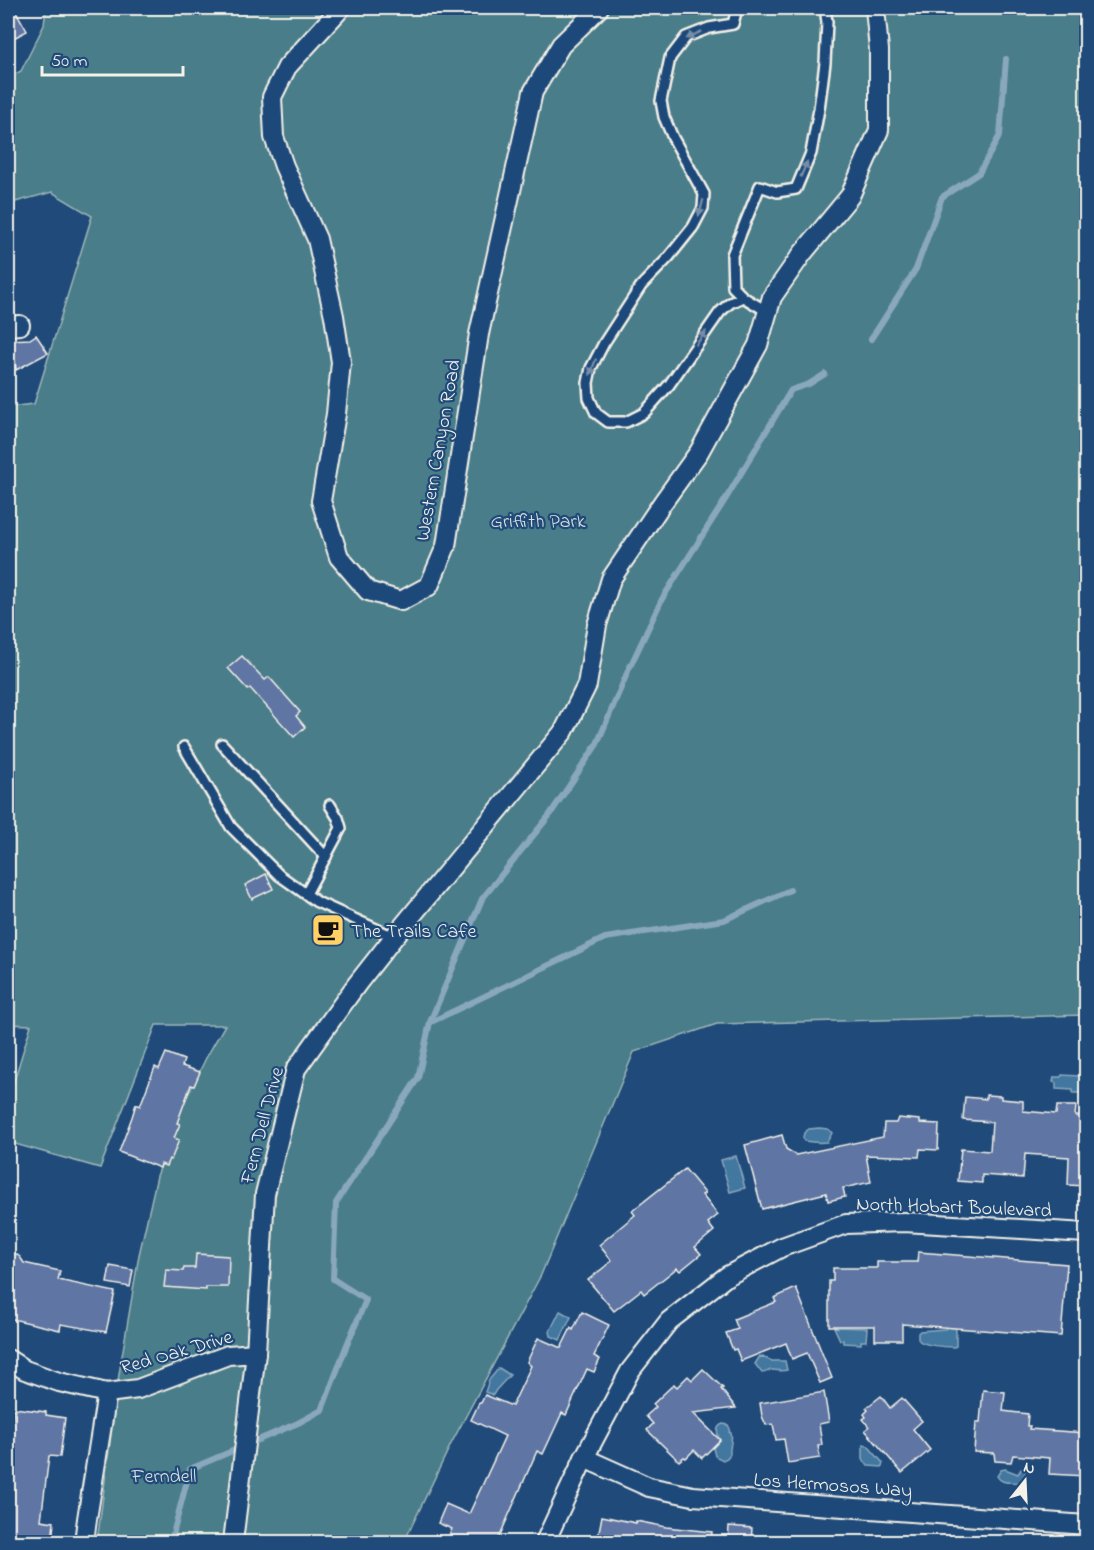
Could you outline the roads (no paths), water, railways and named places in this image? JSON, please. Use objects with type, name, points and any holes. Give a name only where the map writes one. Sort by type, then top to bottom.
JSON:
[{"type":"street","name":"Western Canyon Road","points":[[341,8],[287,67],[272,97],[273,137],[317,239],[334,316],[341,362],[336,414],[321,501],[339,557],[368,591],[401,601],[429,586],[446,546],[479,334],[533,92],[561,45],[599,8]]},
{"type":"street","points":[[768,312],[772,297],[802,254],[850,196],[879,130],[879,50],[875,8]]},
{"type":"street","name":"Fern Dell Drive","points":[[233,1542],[256,1353],[265,1194],[296,1069],[394,937],[564,731],[587,685],[597,625],[611,579],[699,452],[758,345],[768,312]]},
{"type":"street","name":"North Hobart Boulevard","points":[[545,1542],[584,1458],[630,1371],[669,1321],[727,1276],[782,1247],[846,1224],[904,1222],[1086,1233]]},
{"type":"street","name":"Red Oak Drive","points":[[8,1359],[25,1370],[59,1382],[107,1393],[138,1389],[228,1355],[256,1353]]},
{"type":"street","points":[[84,1542],[107,1393]]},
{"type":"street","name":"Los Hermosos Way","points":[[584,1458],[649,1487],[693,1496],[1086,1525]]},
{"type":"lane","points":[[737,8],[734,24],[709,28],[686,37],[670,58],[661,101],[664,117],[704,194],[703,208],[693,228],[641,286],[604,343],[591,368],[588,383],[589,398],[596,414],[608,422],[626,422],[644,412],[669,385],[720,312],[730,303],[743,297]]},
{"type":"lane","points":[[768,312],[743,297],[733,287],[732,255],[760,186],[777,192],[796,189],[811,153],[825,63],[827,22],[825,8]]},
{"type":"lane","points":[[222,744],[326,857]]},
{"type":"lane","points":[[184,747],[231,827],[279,874],[317,902],[394,937]]},
{"type":"lane","points":[[306,894],[341,828],[330,805]]},
{"type":"water","points":[[1079,1074],[1086,1075],[1086,1093],[1056,1089],[1056,1083],[1053,1082],[1054,1077],[1079,1076]]},
{"type":"water","points":[[809,1129],[828,1129],[832,1133],[827,1142],[804,1141],[804,1133]]},
{"type":"water","points":[[736,1156],[745,1188],[730,1192],[721,1160]]},
{"type":"water","points":[[560,1311],[571,1317],[560,1340],[551,1336],[550,1331]]},
{"type":"water","points":[[834,1327],[867,1328],[866,1341],[861,1341],[861,1344],[843,1343]]},
{"type":"water","points":[[947,1327],[956,1330],[956,1346],[954,1347],[929,1345],[918,1339],[920,1331]]},
{"type":"water","points":[[760,1356],[772,1361],[785,1361],[787,1370],[771,1370],[762,1373],[755,1364]]},
{"type":"water","points":[[499,1368],[510,1375],[493,1395],[485,1392],[489,1380]]},
{"type":"water","points":[[723,1424],[728,1425],[732,1439],[730,1454],[723,1460],[715,1456],[713,1448],[720,1440],[718,1429]]},
{"type":"water","points":[[863,1445],[868,1446],[883,1463],[882,1467],[868,1466],[863,1459]]},
{"type":"water","points":[[1005,1469],[1018,1474],[1021,1469],[1026,1472],[1020,1483],[1007,1482],[997,1476],[1001,1470]]},
{"type":"waterway","points":[[871,339],[916,269],[942,197],[979,173],[1000,135],[1006,59]]},
{"type":"waterway","points":[[171,1542],[190,1469],[298,1423],[322,1410],[366,1300],[333,1279],[336,1203],[418,1078],[430,1022],[482,899],[549,816],[597,744],[662,599],[791,390],[809,384],[825,374]]},
{"type":"waterway","points":[[431,1022],[605,938],[724,920],[790,890]]},
{"type":"place","name":"The Trails Cafe","points":[[328,930]]},
{"type":"park label","name":"Griffith Park","points":[[538,520]]},
{"type":"park label","name":"Ferndell","points":[[164,1475]]}]
